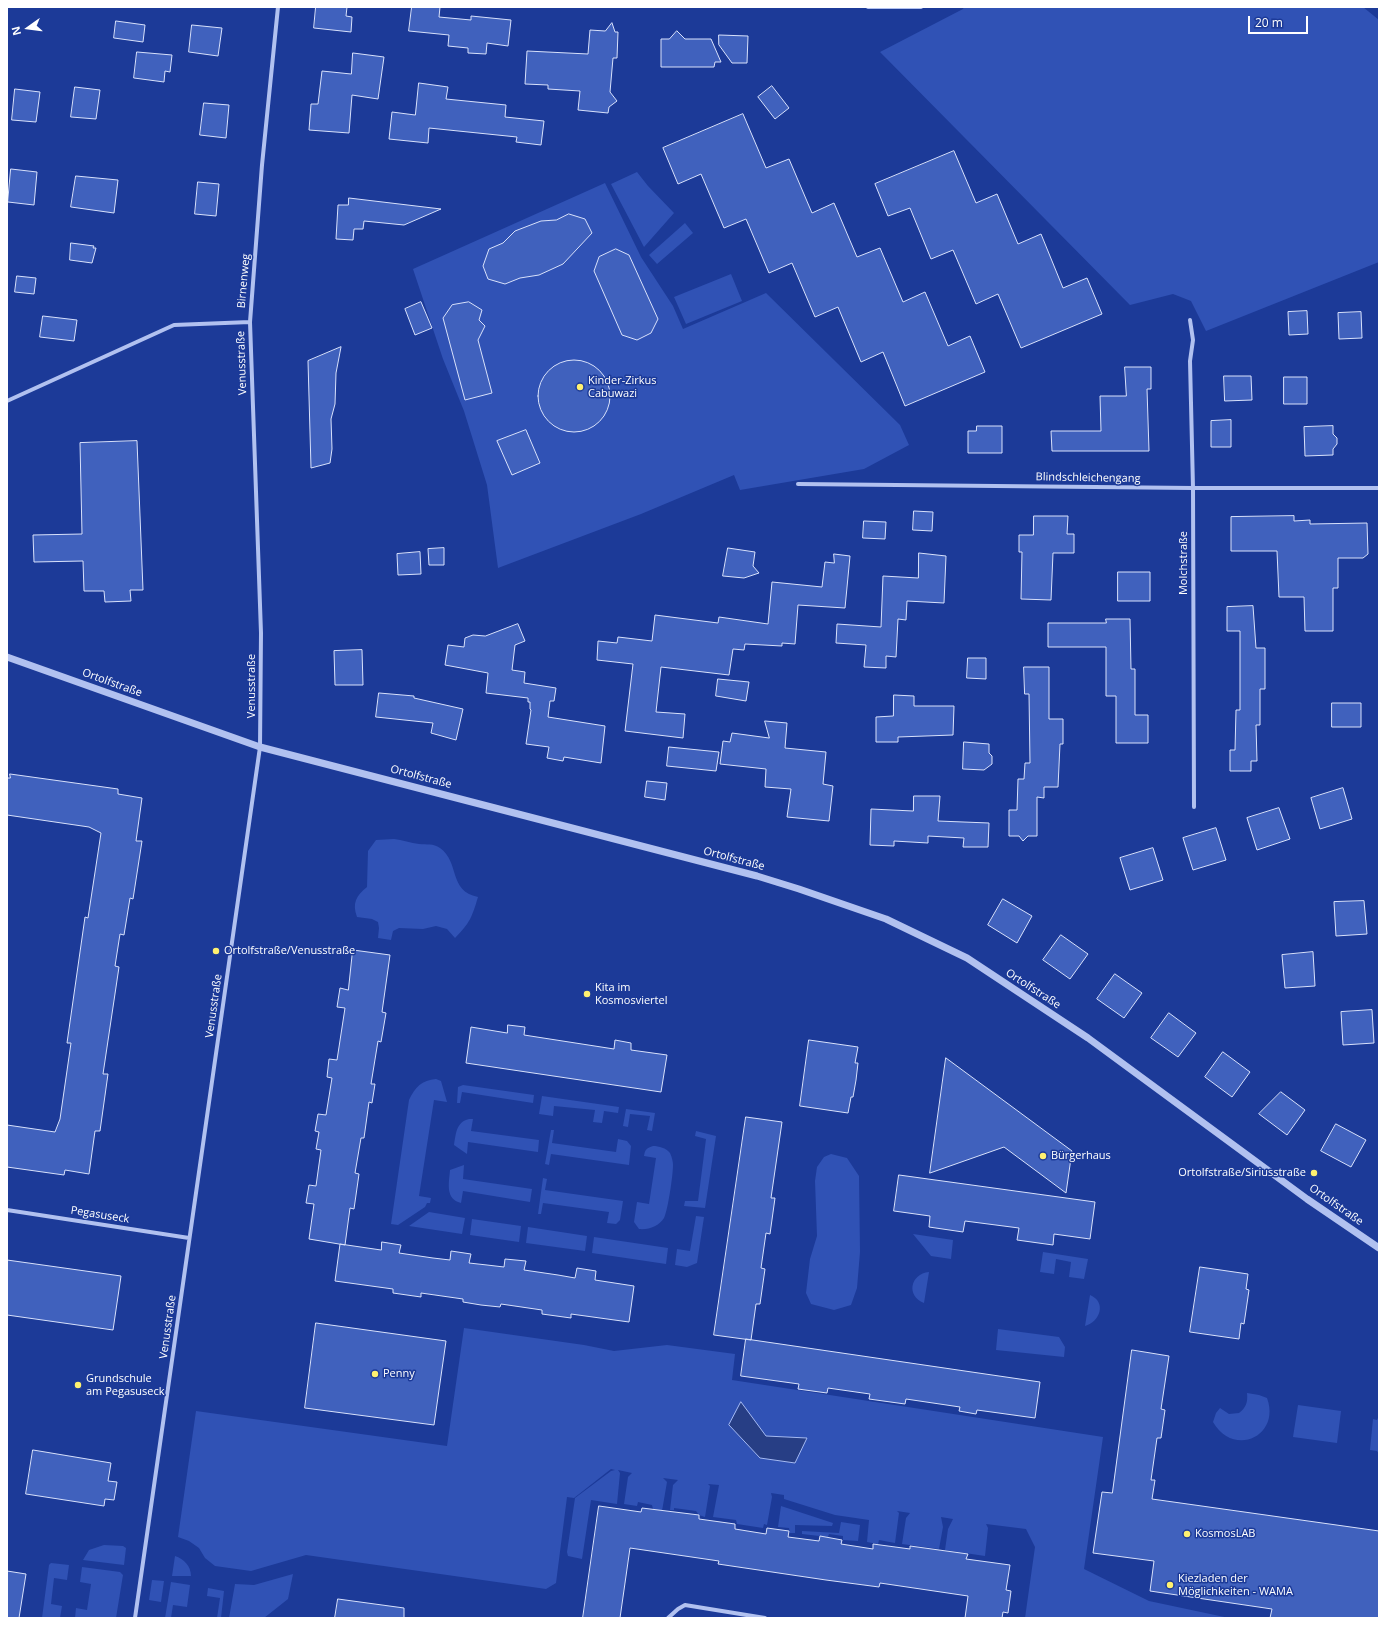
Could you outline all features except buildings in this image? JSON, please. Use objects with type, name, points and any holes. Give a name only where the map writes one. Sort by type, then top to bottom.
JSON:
[{"type":"street","name":"Birnenweg","points":[[7,401],[174,325],[250,322],[262,165],[278,7]]},
{"type":"street","points":[[868,7],[922,7]]},
{"type":"street","name":"Molchstraße","points":[[1190,320],[1193,340],[1190,361],[1193,488],[1194,807]]},
{"type":"street","name":"Venusstraße","points":[[135,1618],[260,746],[261,633],[250,322]]},
{"type":"street","name":"Blindschleichengang","points":[[798,484],[1193,488],[1379,488]]},
{"type":"street","name":"Ortolfstraße","points":[[7,657],[260,746],[757,876],[886,919],[966,958],[1088,1038],[1307,1200],[1379,1248]]},
{"type":"street","name":"Pegasuseck","points":[[7,1210],[189,1238]]},
{"type":"street","points":[[668,1618],[685,1605],[765,1618]]},
{"type":"shaded area","points":[[964,7],[1363,7],[1379,20],[1379,262],[1206,331],[1191,301],[1173,294],[1130,305],[880,52],[963,9]]},
{"type":"shaded area","points":[[637,172],[648,186],[674,213],[644,247],[611,184]]},
{"type":"shaded area","name":"Kinder-Zirkus Cabuwazi","points":[[605,183],[641,257],[673,306],[683,329],[766,293],[900,425],[909,445],[864,469],[740,490],[734,475],[641,514],[498,568],[487,485],[464,411],[443,359],[413,269]]},
{"type":"shaded area","points":[[685,223],[693,233],[657,264],[649,255]]},
{"type":"shaded area","points":[[731,274],[742,301],[686,324],[674,297]]},
{"type":"shaded area","points":[[394,839],[432,845],[440,848],[450,861],[458,883],[462,889],[469,894],[478,897],[470,919],[455,938],[447,929],[436,926],[423,929],[399,928],[393,931],[391,940],[378,938],[378,922],[372,919],[357,917],[355,908],[356,900],[367,887],[368,851],[376,840]]},
{"type":"shaded area","points":[[436,1079],[441,1081],[447,1102],[434,1100],[419,1196],[431,1198],[430,1203],[427,1203],[425,1207],[398,1225],[391,1224],[409,1100],[416,1088],[427,1081]]},
{"type":"shaded area","points":[[463,1085],[534,1095],[533,1103],[462,1092],[460,1103],[457,1103],[458,1087]]},
{"type":"shaded area","points":[[542,1096],[619,1107],[618,1113],[604,1111],[602,1123],[593,1122],[595,1110],[554,1106],[553,1116],[539,1114]]},
{"type":"shaded area","points":[[626,1109],[655,1113],[652,1131],[647,1130],[650,1116],[630,1114],[628,1127],[623,1126]]},
{"type":"shaded area","points":[[469,1119],[473,1119],[471,1131],[539,1140],[538,1152],[468,1142],[467,1154],[454,1145],[457,1129],[461,1123]]},
{"type":"shaded area","points":[[551,1130],[554,1130],[552,1143],[616,1152],[618,1139],[627,1141],[631,1146],[629,1165],[551,1154],[549,1165],[545,1164]]},
{"type":"shaded area","points":[[696,1131],[716,1136],[705,1208],[684,1206],[685,1201],[698,1201],[706,1139],[695,1136]]},
{"type":"shaded area","points":[[653,1146],[660,1147],[668,1151],[673,1161],[670,1192],[666,1214],[662,1221],[653,1227],[639,1229],[634,1222],[637,1202],[649,1204],[656,1158],[644,1156],[647,1149]]},
{"type":"shaded area","points":[[831,1154],[847,1158],[859,1176],[860,1252],[857,1288],[851,1305],[834,1310],[811,1304],[806,1293],[810,1259],[817,1236],[815,1181],[817,1167],[824,1157]]},
{"type":"shaded area","points":[[464,1165],[463,1179],[532,1189],[530,1202],[463,1191],[461,1203],[456,1201],[452,1198],[449,1190],[450,1170]]},
{"type":"shaded area","points":[[543,1178],[547,1179],[545,1190],[623,1201],[620,1220],[616,1224],[607,1223],[609,1212],[543,1203],[541,1214],[538,1214]]},
{"type":"shaded area","points":[[429,1212],[465,1218],[462,1234],[409,1226]]},
{"type":"shaded area","points":[[696,1216],[704,1217],[697,1263],[687,1267],[675,1265],[677,1249],[690,1251]]},
{"type":"shaded area","points":[[472,1219],[521,1226],[519,1242],[470,1235]]},
{"type":"shaded area","points":[[528,1227],[587,1236],[585,1251],[526,1243]]},
{"type":"shaded area","points":[[913,1234],[953,1240],[951,1259],[931,1256]]},
{"type":"shaded area","points":[[594,1237],[668,1248],[666,1264],[592,1253]]},
{"type":"shaded area","points":[[1043,1252],[1088,1259],[1084,1279],[1069,1277],[1071,1262],[1056,1259],[1054,1274],[1040,1272]]},
{"type":"shaded area","points":[[929,1272],[924,1303],[918,1300],[913,1291],[913,1286],[914,1281],[918,1277]]},
{"type":"shaded area","points":[[1090,1295],[1098,1302],[1100,1312],[1090,1324],[1085,1326]]},
{"type":"shaded area","points":[[464,1328],[584,1345],[614,1351],[667,1345],[735,1354],[732,1380],[1103,1437],[1084,1569],[1149,1601],[1229,1618],[1025,1618],[1035,1547],[1026,1529],[986,1524],[988,1528],[985,1556],[945,1550],[948,1529],[953,1519],[941,1517],[943,1527],[939,1549],[902,1544],[906,1518],[910,1513],[897,1511],[899,1513],[895,1543],[879,1540],[878,1544],[867,1542],[869,1520],[835,1515],[784,1499],[784,1495],[771,1493],[772,1497],[767,1525],[764,1524],[763,1528],[737,1524],[736,1520],[713,1517],[719,1485],[708,1484],[710,1486],[705,1517],[699,1515],[696,1511],[674,1508],[674,1510],[670,1510],[673,1485],[678,1480],[663,1478],[667,1482],[662,1511],[653,1509],[652,1505],[638,1502],[637,1506],[624,1504],[628,1477],[632,1473],[618,1470],[620,1473],[617,1504],[591,1500],[582,1559],[568,1556],[567,1552],[575,1498],[611,1471],[615,1470],[611,1469],[574,1498],[567,1497],[556,1583],[546,1589],[306,1555],[251,1571],[215,1566],[205,1558],[199,1548],[189,1541],[178,1537],[196,1411],[447,1446]]},
{"type":"shaded area","points":[[998,1329],[1059,1337],[1065,1347],[1064,1357],[996,1350]]},
{"type":"shaded area","points":[[1247,1393],[1267,1398],[1270,1411],[1267,1423],[1262,1432],[1253,1438],[1243,1440],[1232,1439],[1222,1433],[1213,1422],[1216,1413],[1220,1408],[1229,1414],[1239,1413],[1246,1404]]},
{"type":"shaded area","points":[[741,1402],[766,1436],[807,1438],[795,1463],[760,1458],[729,1425]]},
{"type":"shaded area","points":[[1298,1405],[1341,1411],[1337,1443],[1293,1437]]},
{"type":"shaded area","points":[[1379,1416],[1379,1454],[1377,1451],[1370,1450],[1373,1419],[1377,1420]]},
{"type":"shaded area","points":[[781,1506],[833,1523],[832,1526],[795,1525],[795,1533],[790,1533],[789,1528],[778,1527]]},
{"type":"shaded area","points":[[841,1522],[860,1525],[858,1541],[843,1540],[843,1536],[829,1534],[828,1537],[802,1534],[802,1531],[839,1533]]},
{"type":"shaded area","points":[[104,1545],[123,1546],[126,1548],[124,1565],[83,1560],[89,1550]]},
{"type":"shaded area","points":[[175,1556],[186,1563],[190,1569],[191,1576],[172,1576]]},
{"type":"shaded area","points":[[51,1563],[69,1565],[67,1580],[54,1578],[51,1604],[62,1606],[60,1618],[42,1618],[49,1565]]},
{"type":"shaded area","points":[[82,1567],[120,1572],[123,1575],[116,1618],[75,1618],[76,1608],[87,1610],[91,1584],[80,1582]]},
{"type":"shaded area","points":[[293,1574],[288,1599],[264,1618],[229,1618],[235,1584],[254,1585]]},
{"type":"shaded area","points":[[152,1580],[164,1581],[161,1602],[149,1600]]},
{"type":"shaded area","points":[[171,1582],[190,1585],[187,1607],[173,1605],[171,1618],[165,1618]]},
{"type":"shaded area","points":[[208,1588],[224,1591],[221,1618],[217,1618],[220,1598],[207,1596]]},
{"type":"place","name":"Kinder-Zirkus Cabuwazi","points":[[580,387]]},
{"type":"place","name":"Ortolfstraße/Venusstraße","points":[[216,951]]},
{"type":"place","name":"Kita im Kosmosviertel","points":[[587,994]]},
{"type":"place","name":"Bürgerhaus","points":[[1043,1156]]},
{"type":"place","name":"Ortolfstraße/Siriusstraße","points":[[1314,1173]]},
{"type":"place","name":"Penny","points":[[375,1374]]},
{"type":"place","name":"Grundschule am Pegasuseck","points":[[78,1385]]},
{"type":"place","name":"KosmosLAB","points":[[1187,1534]]},
{"type":"place","name":"Kiezladen der Möglichkeiten - WAMA","points":[[1170,1585]]}]
